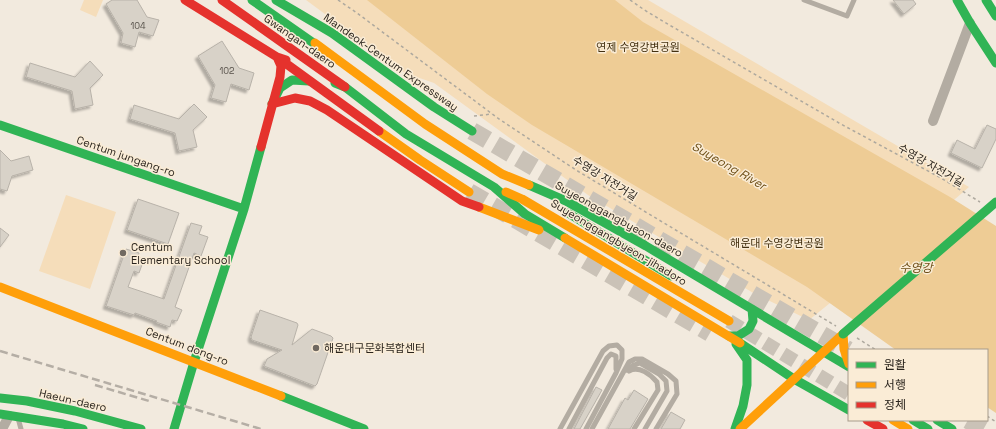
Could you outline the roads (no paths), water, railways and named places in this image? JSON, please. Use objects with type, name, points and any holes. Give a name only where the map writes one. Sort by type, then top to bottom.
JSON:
[{"type":"main road","points":[[185,0],[277,57],[436,172],[469,192]]},
{"type":"main road","name":"Gwangan-daero","points":[[222,0],[345,87]]},
{"type":"main road","name":"Gwangan-daero","points":[[252,0],[322,49]]},
{"type":"main road","name":"Suyeonggangbyeon-daero","points":[[268,0],[322,49],[425,124],[502,174],[566,201],[646,246],[848,366]]},
{"type":"main road","name":"Mandeok-Centum Expressway","points":[[276,0],[332,33],[434,107],[472,131]]},
{"type":"main road","points":[[957,0],[996,64]]},
{"type":"main road","points":[[986,0],[996,16]]},
{"type":"main road","points":[[277,57],[345,87],[406,134],[494,187],[525,214],[848,409]]},
{"type":"main road","points":[[174,429],[194,362],[244,209],[280,77],[281,66],[277,57]]},
{"type":"main road","points":[[272,104],[280,88],[292,80],[309,81]]},
{"type":"main road","points":[[272,104],[294,98],[310,100],[462,201],[571,241]]},
{"type":"main road","name":"Centum jungang-ro","points":[[0,125],[244,209]]},
{"type":"main road","name":"Suyeonggangbyeon-jihadoro","points":[[502,174],[679,281]]},
{"type":"main road","name":"Suyeonggangbyeon-jihadoro","points":[[494,187],[522,199],[731,317],[720,305]]},
{"type":"main road","points":[[740,429],[843,334],[996,202]]},
{"type":"main road","name":"Centum dong-ro","points":[[0,287],[364,429]]},
{"type":"main road","points":[[731,338],[738,336],[749,329],[753,321],[752,309]]},
{"type":"main road","points":[[843,334],[843,343],[848,362]]},
{"type":"main road","points":[[731,338],[747,360],[747,385],[743,406],[735,429]]},
{"type":"main road","name":"Haeun-daero","points":[[0,398],[75,411],[111,425],[141,429]]},
{"type":"main road","points":[[9,416],[63,424],[83,429]]},
{"type":"main road","points":[[869,421],[883,429]]},
{"type":"main road","points":[[895,421],[908,429]]},
{"type":"main road","points":[[915,421],[928,429]]},
{"type":"main road","points":[[939,421],[952,429]]},
{"type":"street","points":[[933,121],[970,23]]},
{"type":"street","points":[[2,429],[9,416]]},
{"type":"lane","points":[[804,0],[847,16],[854,0]]},
{"type":"lane","points":[[560,429],[603,351],[609,346],[617,345],[622,350],[622,359],[616,374],[586,429]]},
{"type":"lane","points":[[569,429],[607,358],[611,354],[616,356],[616,374]]},
{"type":"lane","points":[[592,429],[629,362],[635,359],[642,359],[668,374],[676,382],[677,394],[656,429]]},
{"type":"lane","points":[[622,375],[634,364],[640,364],[659,374],[666,381],[668,391],[645,429]]},
{"type":"lane","points":[[622,375],[632,369],[639,369],[652,376],[657,382],[658,390],[634,429]]},
{"type":"lane","points":[[9,416],[21,429]]},
{"type":"lane","points":[[111,425],[120,429]]},
{"type":"water","name":"수영강","points":[[367,0],[615,0],[643,22],[950,197],[996,226],[996,413],[988,408],[988,349],[895,349],[807,287],[532,125],[487,94]]},
{"type":"tunnel","points":[[472,131],[848,350]]},
{"type":"tunnel","points":[[469,192],[710,333]]},
{"type":"tunnel","points":[[729,321],[848,393]]},
{"type":"tunnel","points":[[970,421],[984,429]]},
{"type":"railway","points":[[0,351],[261,429]]},
{"type":"railway","points":[[95,385],[149,401]]},
{"type":"place","name":"Centum Elementary School","points":[[123,253]]},
{"type":"place","name":"해운대구문화복합센터","points":[[316,348]]},
{"type":"park label","name":"연제 수영강변공원","points":[[638,47]]},
{"type":"park label","name":"해운대 수영강변공원","points":[[777,243]]},
{"type":"water label","name":"Suyeong River","points":[[729,166]]}]
